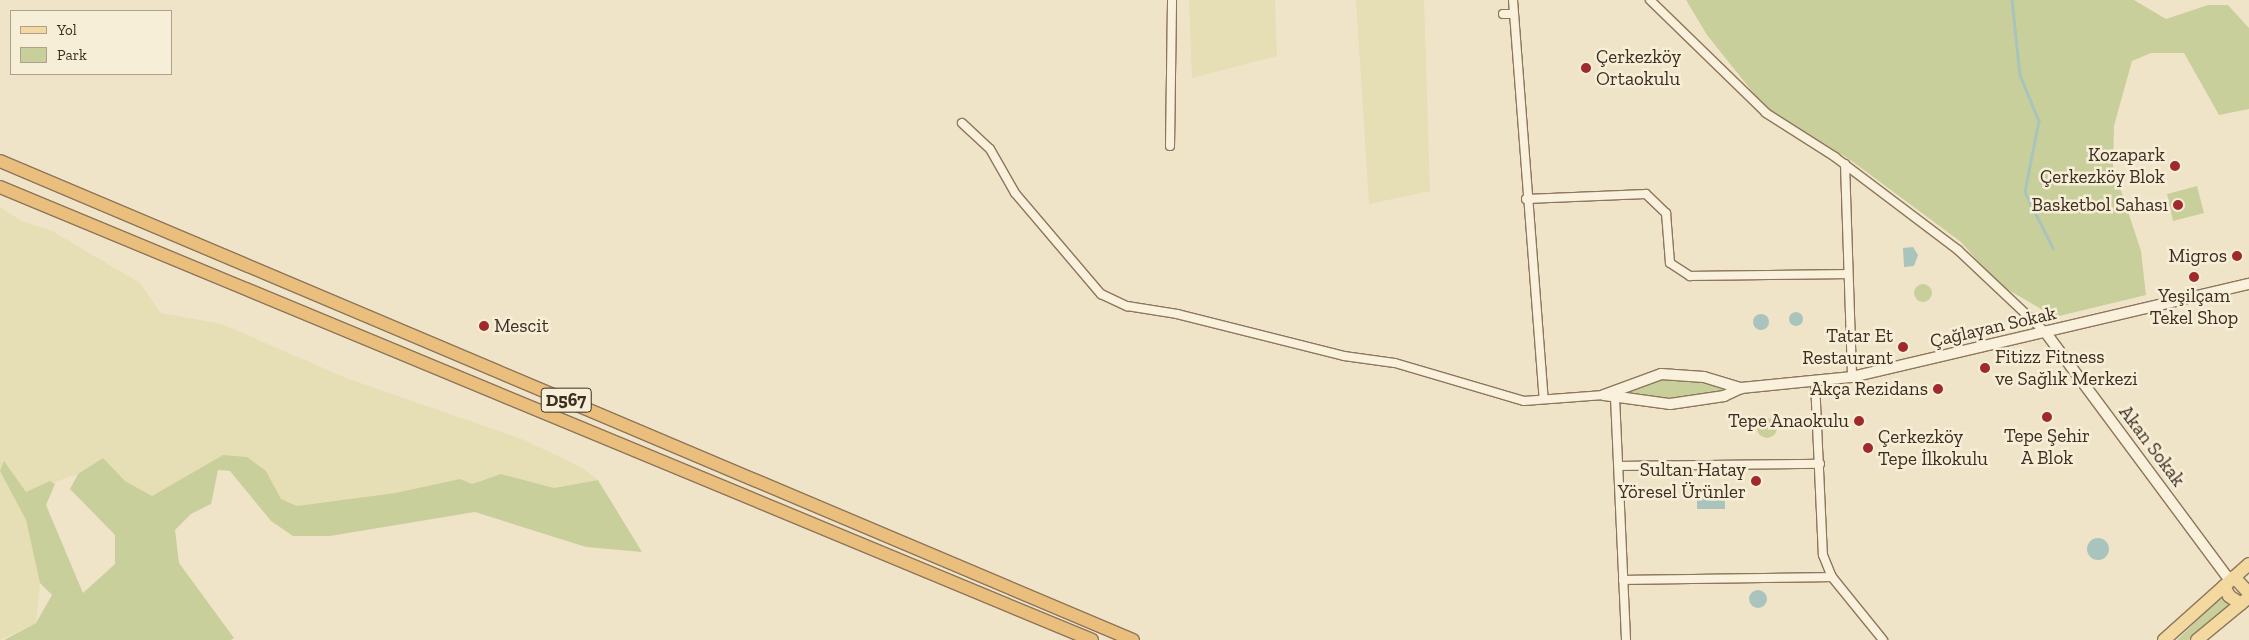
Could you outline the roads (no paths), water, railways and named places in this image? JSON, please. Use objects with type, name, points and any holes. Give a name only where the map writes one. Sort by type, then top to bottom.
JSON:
[{"type":"highway","name":"D567","points":[[0,161],[1133,640]]},
{"type":"highway","name":"D567","points":[[0,186],[1092,640]]},
{"type":"main road","points":[[2164,640],[2249,564]]},
{"type":"main road","points":[[2229,581],[2229,596],[2246,598]]},
{"type":"main road","points":[[2229,581],[2246,598]]},
{"type":"main road","points":[[2198,640],[2246,598]]},
{"type":"street","points":[[1170,146],[1172,0]]},
{"type":"street","points":[[1513,0],[1526,199],[1544,399]]},
{"type":"street","points":[[1650,0],[1766,112],[1845,164],[1958,250],[2046,333]]},
{"type":"street","points":[[1503,14],[1514,14]]},
{"type":"street","points":[[962,123],[990,149],[1015,193],[1101,294],[1127,306],[1177,314],[1344,356],[1395,363],[1524,400],[1604,395],[1670,404],[1724,396],[1741,388]]},
{"type":"street","points":[[1845,164],[1852,377]]},
{"type":"street","points":[[1526,199],[1646,194],[1666,213],[1670,263],[1690,276],[1848,274]]},
{"type":"street","name":"Çağlayan Sokak","points":[[1741,388],[1852,377],[2249,284]]},
{"type":"street","name":"Akan Sokak","points":[[2046,333],[2229,581]]},
{"type":"street","points":[[1604,395],[1661,374],[1704,377],[1741,388]]},
{"type":"street","points":[[1815,381],[1823,555],[1832,577],[1883,640]]},
{"type":"street","points":[[1615,397],[1626,640]]},
{"type":"street","points":[[1619,466],[1820,464]]},
{"type":"street","points":[[1623,580],[1832,577]]},
{"type":"water","points":[[1913,247],[1918,255],[1914,266],[1904,267],[1903,248]]},
{"type":"water","points":[[1793,312],[1799,312],[1803,319],[1799,326],[1793,326],[1789,322],[1789,316]]},
{"type":"water","points":[[1761,314],[1767,316],[1769,322],[1767,328],[1761,330],[1755,328],[1753,322],[1755,316]]},
{"type":"water","points":[[1697,494],[1725,494],[1725,509],[1697,509]]},
{"type":"water","points":[[2098,538],[2108,545],[2109,549],[2102,559],[2098,560],[2088,553],[2087,549],[2094,539]]},
{"type":"water","points":[[1754,590],[1762,590],[1767,595],[1765,606],[1754,608],[1749,603],[1749,595]]},
{"type":"waterway","points":[[2012,0],[2020,75],[2039,121],[2025,192],[2053,248]]},
{"type":"place","name":"Çerkezköy Ortaokulu","points":[[1586,68]]},
{"type":"place","name":"Kozapark Çerkezköy Blok","points":[[2175,166]]},
{"type":"place","name":"Basketbol Sahası","points":[[2178,205]]},
{"type":"place","name":"Migros","points":[[2237,256]]},
{"type":"place","name":"Yeşilçam Tekel Shop","points":[[2194,277]]},
{"type":"place","name":"Mescit","points":[[484,326]]},
{"type":"place","name":"Tatar Et Restaurant","points":[[1903,347]]},
{"type":"place","name":"Fitizz Fitness ve Sağlık Merkezi","points":[[1985,368]]},
{"type":"place","name":"Akça Rezidans","points":[[1938,389]]},
{"type":"place","name":"Tepe Şehir A Blok","points":[[2047,417]]},
{"type":"place","name":"Tepe Anaokulu","points":[[1859,421]]},
{"type":"place","name":"Çerkezköy Tepe İlkokulu","points":[[1868,448]]},
{"type":"place","name":"Sultan Hatay Yöresel Ürünler","points":[[1756,481]]}]
